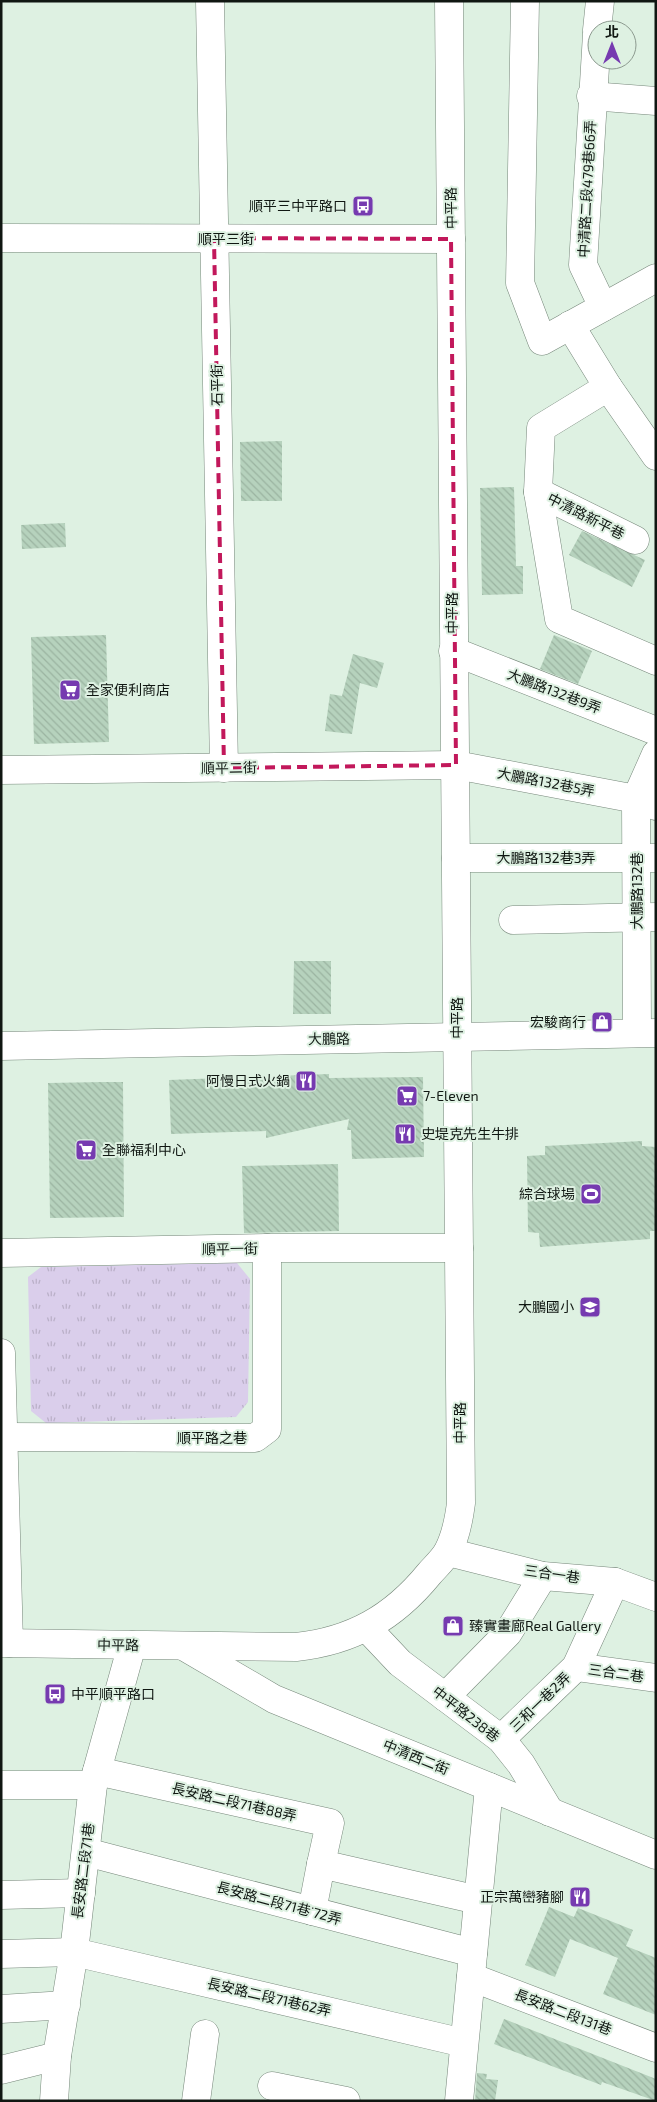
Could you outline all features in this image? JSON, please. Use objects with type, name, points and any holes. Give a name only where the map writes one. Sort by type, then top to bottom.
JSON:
[{"type":"street","name":"石平街","points":[[210,1],[224,768]]},
{"type":"street","name":"中平路","points":[[5,1643],[296,1647],[340,1639],[367,1628],[412,1595],[448,1552],[459,1521],[461,1503],[458,1037],[456,766],[452,651],[449,1]]},
{"type":"street","points":[[525,1],[520,284],[542,341],[656,278]]},
{"type":"street","points":[[598,20],[600,1]]},
{"type":"street","name":"中清路二段479巷66弄","points":[[594,70],[583,265],[603,307]]},
{"type":"street","points":[[592,96],[656,101]]},
{"type":"street","name":"順平三街","points":[[1,238],[451,239]]},
{"type":"street","points":[[570,325],[608,387],[656,456]]},
{"type":"street","points":[[608,387],[541,428],[538,492],[559,619],[656,661]]},
{"type":"street","name":"中清路新平巷","points":[[538,492],[635,540]]},
{"type":"street","name":"大鵬路132巷9弄","points":[[452,651],[656,731]]},
{"type":"street","name":"大鵬路132巷","points":[[647,1033],[646,803],[656,754]]},
{"type":"street","name":"順平二街","points":[[1,770],[456,766]]},
{"type":"street","name":"大鵬路132巷5弄","points":[[456,766],[646,803]]},
{"type":"street","name":"大鵬路132巷3弄","points":[[456,858],[646,858]]},
{"type":"street","points":[[512,920],[646,918]]},
{"type":"street","name":"大鵬路","points":[[1,1046],[647,1033]]},
{"type":"street","name":"順平一街","points":[[1,1253],[267,1248],[459,1248]]},
{"type":"street","name":"順平路之巷","points":[[3,1437],[255,1438],[267,1429],[267,1248]]},
{"type":"street","points":[[1,1354],[5,1643]]},
{"type":"street","name":"三合一巷","points":[[448,1552],[543,1576],[615,1582],[656,1597]]},
{"type":"street","points":[[445,1698],[508,1633],[543,1576]]},
{"type":"street","name":"三和一巷2弄","points":[[501,1740],[576,1667],[615,1582]]},
{"type":"street","name":"中平路238巷","points":[[367,1628],[400,1663],[501,1740],[521,1764],[550,1812]]},
{"type":"street","name":"長安路二段71巷","points":[[54,2101],[57,2056],[74,1952],[95,1778],[132,1645]]},
{"type":"street","name":"中清西二街","points":[[183,1646],[274,1699],[656,1855]]},
{"type":"street","name":"三合二巷","points":[[576,1667],[656,1678]]},
{"type":"street","points":[[1,1784],[95,1778]]},
{"type":"street","name":"長安路二段71巷88弄","points":[[95,1778],[330,1823],[312,1911]]},
{"type":"street","points":[[459,2101],[489,1787]]},
{"type":"street","name":"長安路二段71巷˙72弄","points":[[86,1852],[312,1911],[472,1965]]},
{"type":"street","points":[[321,1864],[478,1900]]},
{"type":"street","points":[[1,1895],[81,1893]]},
{"type":"street","name":"長安路二段71巷62弄","points":[[1,1954],[74,1952],[464,2043]]},
{"type":"street","name":"長安路二段131巷","points":[[472,1965],[656,2048]]},
{"type":"street","points":[[1,2009],[66,2005]]},
{"type":"street","points":[[196,2101],[205,2034]]},
{"type":"street","points":[[1,2070],[57,2056]]},
{"type":"street","points":[[272,2086],[346,2101]]},
{"type":"highlighted area","points":[[214,238],[451,239],[456,765],[224,768]]},
{"type":"green space","points":[[237,1263],[250,1279],[248,1402],[236,1417],[46,1423],[31,1411],[28,1277],[41,1267]]},
{"type":"building","points":[[282,441],[282,501],[241,501],[240,442]]},
{"type":"building","points":[[514,487],[516,566],[523,566],[523,594],[482,595],[480,488]]},
{"type":"building","points":[[65,523],[66,547],[22,549],[21,525]]},
{"type":"building","points":[[582,531],[645,560],[632,587],[569,555]]},
{"type":"building","name":"全家便利商店","points":[[106,635],[109,742],[34,744],[31,637]]},
{"type":"building","points":[[554,635],[592,651],[578,684],[540,669]]},
{"type":"building","points":[[353,654],[384,663],[377,688],[360,683],[352,734],[325,731],[330,694],[342,696]]},
{"type":"building","points":[[294,961],[331,961],[331,1014],[293,1014]]},
{"type":"building","points":[[329,1074],[329,1078],[423,1077],[424,1157],[352,1159],[351,1130],[347,1130],[349,1119],[266,1138],[266,1131],[171,1134],[169,1080]]},
{"type":"building","name":"全聯福利中心","points":[[123,1082],[124,1217],[50,1218],[48,1083]]},
{"type":"building","name":"綜合球場","points":[[642,1141],[642,1146],[656,1147],[656,1231],[650,1231],[650,1239],[540,1247],[539,1233],[528,1232],[527,1156],[545,1155],[545,1146]]},
{"type":"building","points":[[338,1164],[339,1231],[244,1233],[242,1166]]},
{"type":"building","points":[[549,1907],[574,1917],[578,1908],[633,1930],[626,1946],[656,1958],[656,2015],[603,1994],[618,1958],[570,1939],[555,1977],[525,1965]]},
{"type":"building","points":[[504,2019],[656,2079],[656,2101],[602,2082],[601,2085],[494,2044]]},
{"type":"building","points":[[477,2073],[487,2074],[486,2079],[498,2080],[495,2101],[475,2101]]},
{"type":"place","name":"順平三中平路口","points":[[363,206]]},
{"type":"place","name":"全家便利商店","points":[[70,690]]},
{"type":"place","name":"宏駿商行","points":[[602,1022]]},
{"type":"place","name":"阿慢日式火鍋","points":[[306,1081]]},
{"type":"place","name":"7-Eleven","points":[[407,1096]]},
{"type":"place","name":"史堤克先生牛排","points":[[405,1134]]},
{"type":"place","name":"全聯福利中心","points":[[86,1150]]},
{"type":"place","name":"綜合球場","points":[[591,1194]]},
{"type":"place","name":"大鵬國小","points":[[590,1307]]},
{"type":"place","name":"臻實畫廊Real Gallery","points":[[453,1626]]},
{"type":"place","name":"中平順平路口","points":[[55,1694]]},
{"type":"place","name":"正宗萬巒豬腳","points":[[580,1897]]}]
